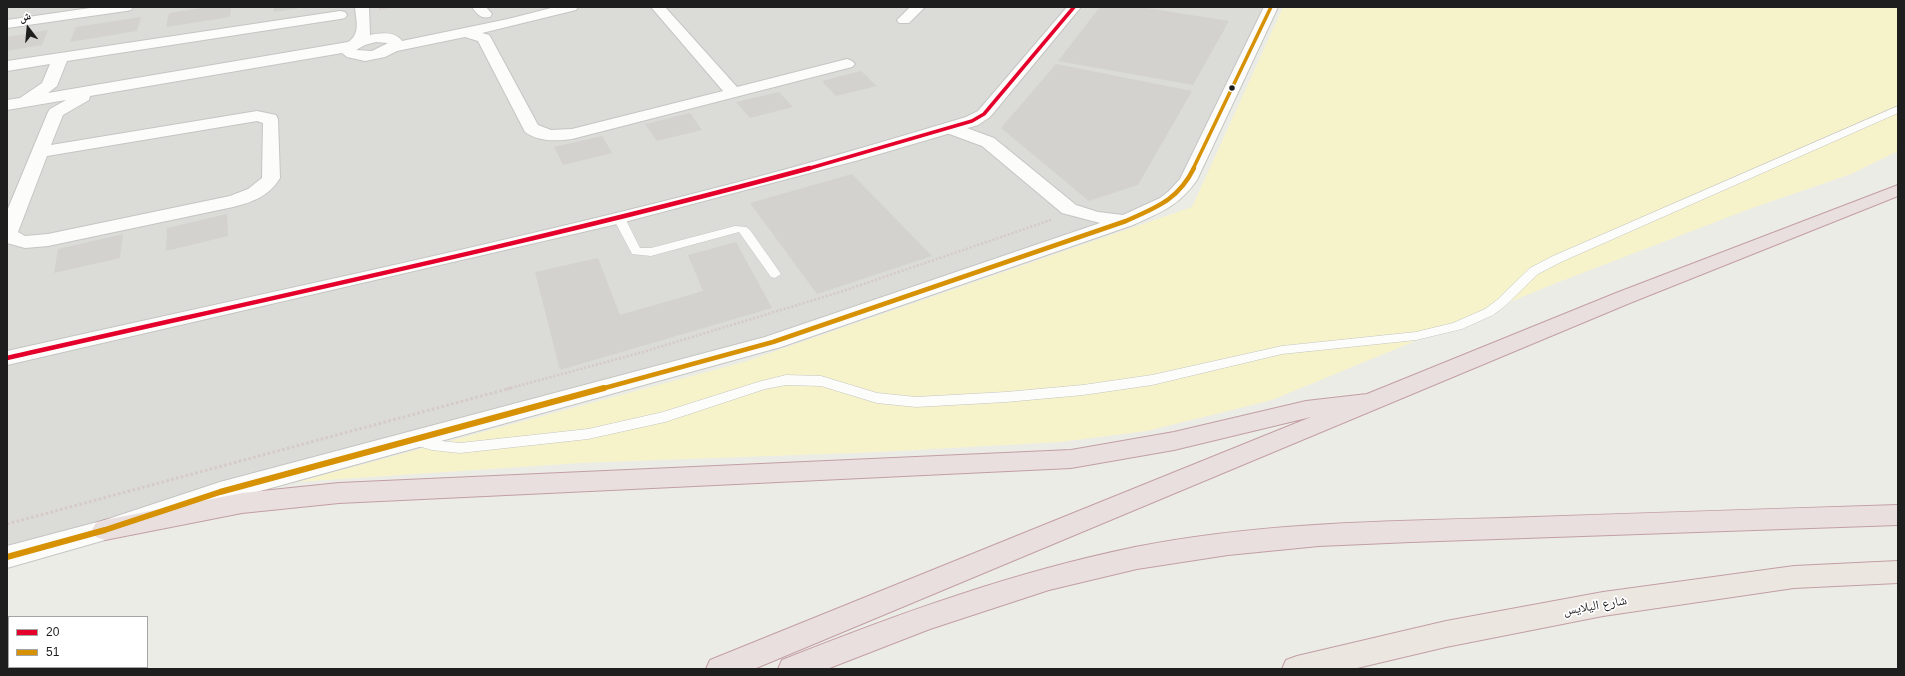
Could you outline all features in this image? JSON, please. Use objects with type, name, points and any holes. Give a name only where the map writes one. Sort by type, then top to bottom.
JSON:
[{"type":"highway","points":[[721,669],[1624,298],[1898,190]]},
{"type":"highway","points":[[105,530],[242,503],[339,493],[1071,459],[1174,441],[1306,409],[1369,402]]},
{"type":"highway","points":[[793,669],[942,611],[1040,581],[1137,558],[1234,543],[1332,534],[1898,515]]},
{"type":"highway","name":"شارع اليلايس","points":[[1297,669],[1446,634],[1603,604],[1794,578],[1898,572]]},
{"type":"street","points":[[7,16],[72,7]]},
{"type":"street","points":[[7,24],[125,7]]},
{"type":"street","points":[[10,106],[35,105],[83,97],[354,47],[364,32],[362,7]]},
{"type":"street","points":[[374,7],[378,32],[390,41],[465,32],[488,32],[571,7]]},
{"type":"street","points":[[10,106],[65,95],[475,26],[553,7]]},
{"type":"street","points":[[658,7],[734,93]]},
{"type":"street","points":[[904,20],[918,7]]},
{"type":"street","points":[[7,358],[619,218],[950,128],[980,118],[1074,7]]},
{"type":"street","points":[[7,557],[105,530],[220,492],[752,349],[1126,221],[1167,202],[1183,188],[1271,7]]},
{"type":"street","points":[[7,66],[60,59],[249,44],[340,14]]},
{"type":"street","points":[[488,32],[531,128],[545,135],[572,134],[847,64]]},
{"type":"street","points":[[249,44],[270,61]]},
{"type":"street","points":[[228,68],[249,44]]},
{"type":"street","points":[[10,106],[49,86],[60,59]]},
{"type":"street","points":[[49,86],[65,95]]},
{"type":"street","points":[[41,152],[249,116],[265,117],[270,119],[271,123],[271,178],[260,190],[248,197],[48,240],[25,242],[16,240],[10,237],[8,232],[56,112],[83,97]]},
{"type":"street","points":[[35,105],[56,112]]},
{"type":"street","points":[[980,118],[981,127],[988,142]]},
{"type":"street","points":[[950,128],[988,142],[1070,214],[1126,221]]},
{"type":"street","points":[[1063,243],[1068,236],[1070,214]]},
{"type":"lane","points":[[413,439],[432,445],[460,448],[588,434],[665,417],[763,385],[786,380],[821,381],[877,398],[903,402],[1006,397],[1082,390],[1152,380],[1282,350],[1393,339],[1438,332],[1474,320],[1489,312],[1501,304],[1534,271],[1556,259],[1898,109]]},
{"type":"lane","points":[[619,218],[634,249],[640,253],[651,252],[735,229],[742,229],[746,232],[775,274]]},
{"type":"path","points":[[7,524],[643,352],[843,291],[1070,214]]},
{"type":"shaded area","points":[[7,7],[1265,7],[1190,160],[1183,183],[1148,208],[768,342],[7,554]]},
{"type":"sand","points":[[1283,7],[1898,7],[1898,151],[1851,174],[1752,208],[1551,285],[1272,400],[1147,431],[1060,442],[880,452],[580,463],[297,482],[744,362],[1192,207]]},
{"type":"building","points":[[209,7],[231,7],[230,17],[166,27],[169,13]]},
{"type":"building","points":[[274,7],[300,7],[300,8],[274,12]]},
{"type":"building","points":[[1100,7],[1140,7],[1229,21],[1193,85],[1058,61]]},
{"type":"building","points":[[141,17],[137,31],[70,42],[76,27]]},
{"type":"building","points":[[48,30],[42,45],[7,51],[7,37]]},
{"type":"building","points":[[1056,64],[1192,91],[1138,185],[1089,201],[1001,128]]},
{"type":"building","points":[[861,71],[877,86],[836,96],[822,81]]},
{"type":"building","points":[[779,92],[793,107],[750,118],[736,102]]},
{"type":"building","points":[[690,113],[702,130],[657,141],[645,124]]},
{"type":"building","points":[[602,136],[612,153],[563,165],[554,147]]},
{"type":"building","points":[[852,174],[932,256],[817,294],[750,203]]},
{"type":"building","points":[[227,214],[228,236],[166,251],[167,228]]},
{"type":"building","points":[[123,234],[120,258],[54,273],[58,249]]},
{"type":"building","points":[[736,242],[772,308],[560,370],[535,272],[598,258],[620,315],[703,291],[688,255]]},
{"type":"transit line","name":"20","points":[[7,358],[371,276],[613,219],[733,189],[972,121],[984,114],[1074,7]]},
{"type":"transit line","name":"51","points":[[7,557],[105,530],[220,492],[773,342],[1126,221],[1167,202],[1176,195],[1188,180],[1271,7]]}]
